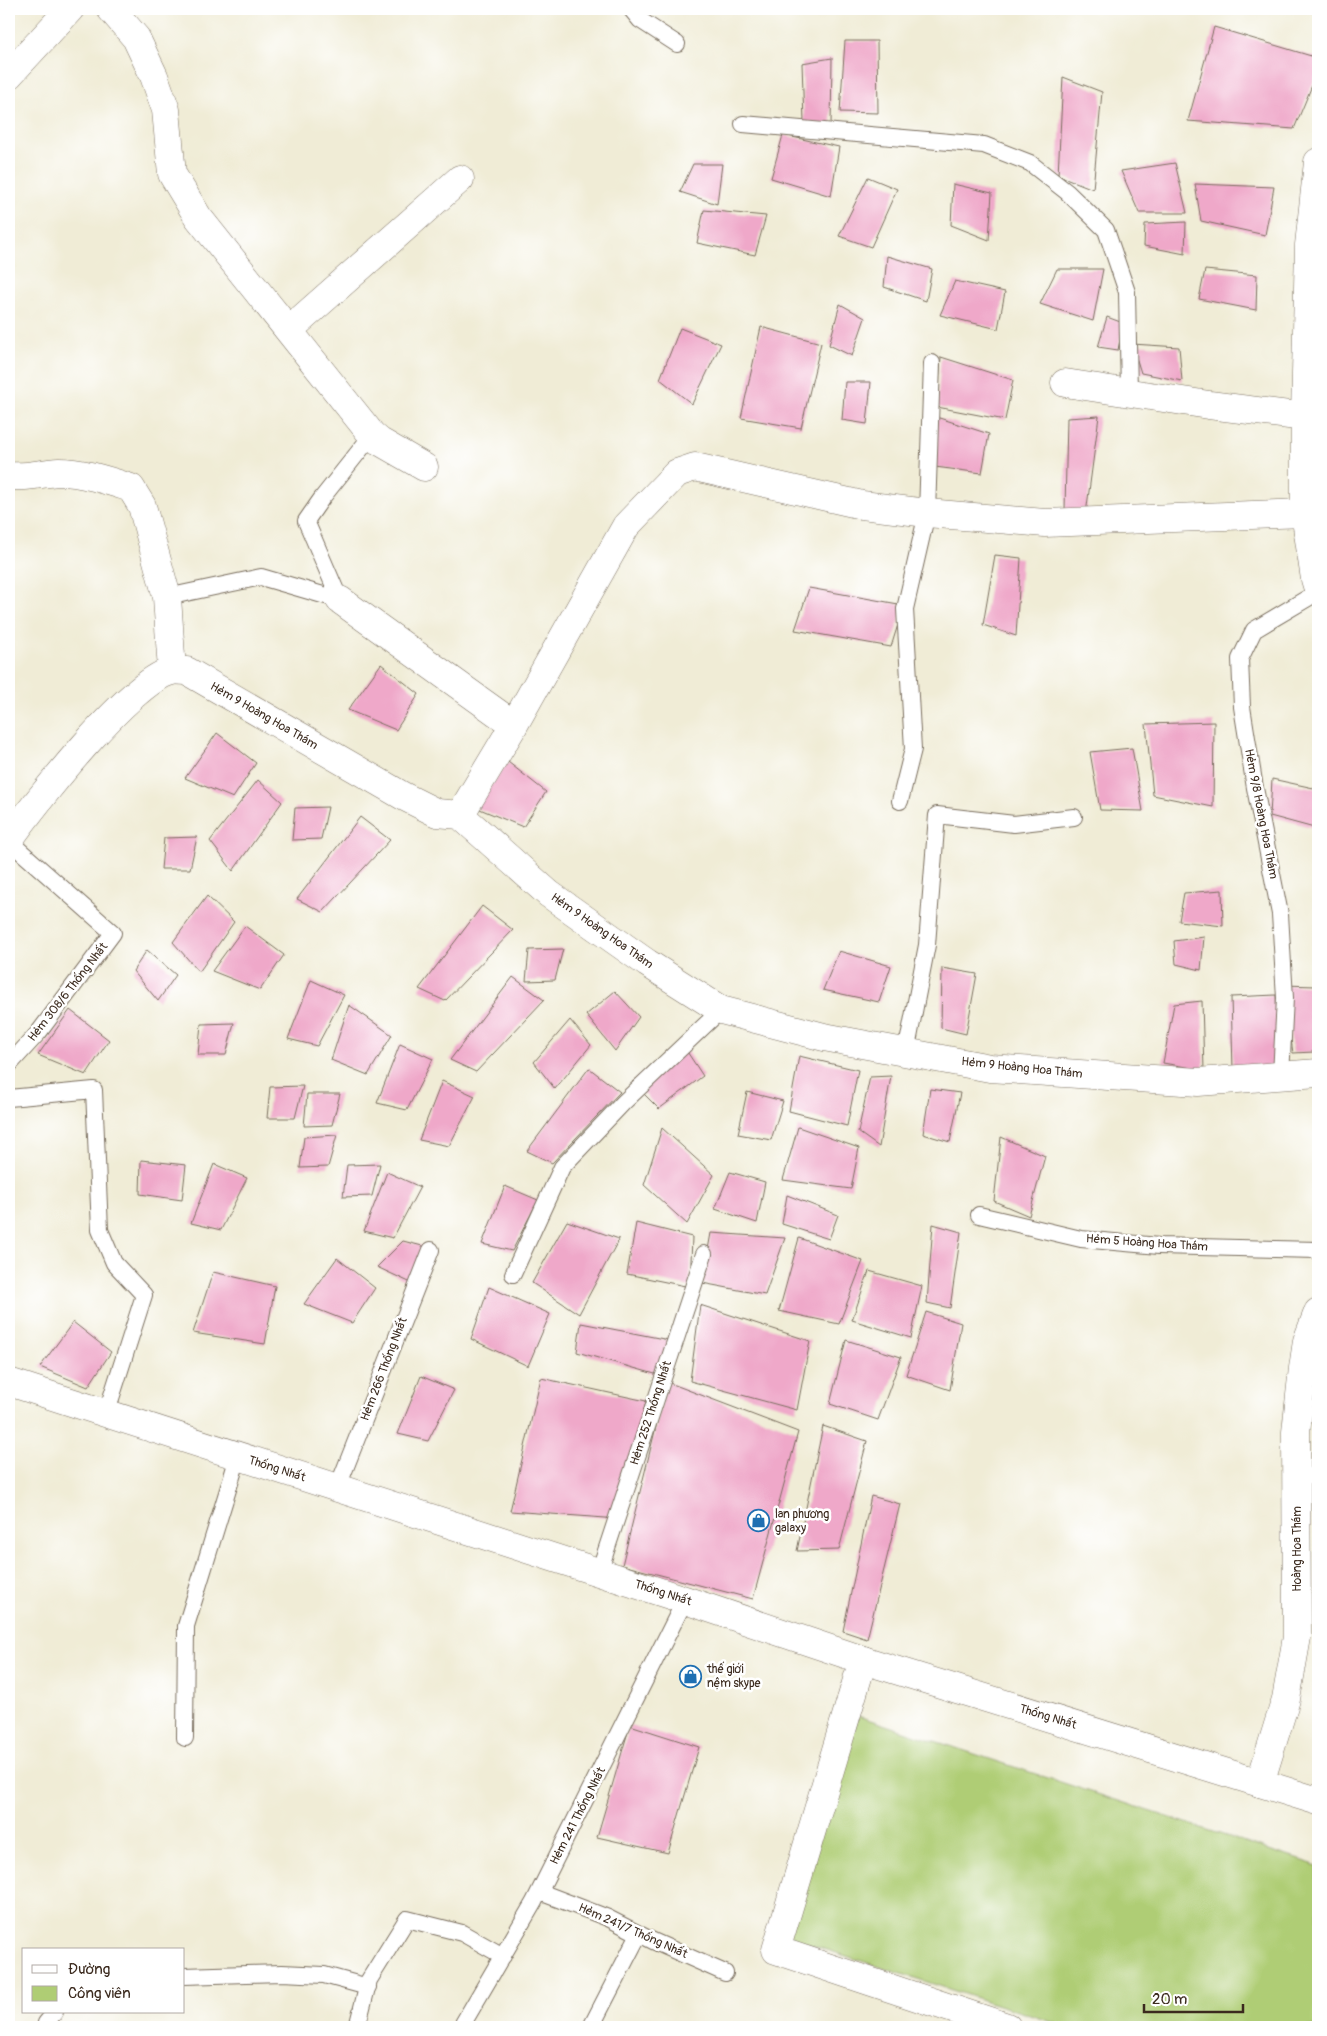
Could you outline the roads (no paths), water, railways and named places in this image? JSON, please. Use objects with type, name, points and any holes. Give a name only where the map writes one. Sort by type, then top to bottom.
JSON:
[{"type":"street","points":[[9,75],[70,9]]},
{"type":"street","points":[[111,9],[136,38],[154,76],[166,110],[172,174],[198,217],[372,435],[424,467]]},
{"type":"street","points":[[1318,162],[1305,417],[1305,513],[1318,591]]},
{"type":"street","points":[[289,330],[460,180]]},
{"type":"street","points":[[1065,383],[1209,405],[1305,417]]},
{"type":"street","points":[[460,816],[514,725],[626,526],[677,473],[695,467],[862,505],[927,513],[1045,523],[1305,513]]},
{"type":"street","points":[[9,476],[26,478],[59,472],[98,478],[131,488],[142,506],[167,597],[172,671],[150,682],[112,716],[32,808],[9,841]]},
{"type":"street","points":[[340,600],[514,725]]},
{"type":"street","name":"Hẻm 9 Hoàng Hoa Thám","points":[[172,671],[187,671],[403,796],[437,813],[460,816],[548,894],[647,963],[721,1010],[824,1037],[990,1068],[1198,1082],[1318,1073]]},
{"type":"street","name":"Hoàng Hoa Thám","points":[[1260,1783],[1286,1699],[1297,1637],[1296,1432],[1307,1340],[1318,1312]]},
{"type":"street","name":"Thống Nhất","points":[[9,1382],[599,1572],[863,1660],[1318,1800]]},
{"type":"street","points":[[863,1660],[776,1950],[1007,2027]]},
{"type":"lane","points":[[631,9],[640,20],[678,44]]},
{"type":"lane","points":[[743,124],[984,145],[1030,163],[1067,192],[1106,230],[1127,292],[1129,393]]},
{"type":"lane","points":[[900,801],[913,749],[905,609],[927,513],[932,363]]},
{"type":"lane","points":[[340,600],[306,522],[322,498],[372,435]]},
{"type":"lane","points":[[167,597],[261,577],[340,600]]},
{"type":"lane","name":"Hẻm 9/8 Hoàng Hoa Thám","points":[[1281,1076],[1285,998],[1280,914],[1255,788],[1242,707],[1240,659],[1254,630],[1318,591]]},
{"type":"lane","points":[[906,1053],[927,945],[937,815],[1014,824],[1074,817]]},
{"type":"lane","name":"Hẻm 308/6 Thống Nhất","points":[[9,841],[113,933],[39,1032],[9,1065]]},
{"type":"lane","points":[[513,1274],[562,1167],[624,1102],[721,1010]]},
{"type":"lane","points":[[9,1098],[94,1090],[100,1230],[114,1263],[144,1295],[106,1414]]},
{"type":"lane","name":"Hẻm 5 Hoàng Hoa Thám","points":[[979,1215],[1081,1239],[1159,1246],[1318,1250]]},
{"type":"lane","name":"Hẻm 266 Thống Nhất","points":[[337,1489],[431,1250]]},
{"type":"lane","name":"Hẻm 252 Thống Nhất","points":[[599,1572],[704,1254]]},
{"type":"lane","points":[[185,1738],[186,1626],[238,1457]]},
{"type":"lane","name":"Hẻm 241 Thống Nhất","points":[[461,2027],[540,1892],[685,1600]]},
{"type":"lane","name":"Hẻm 241/7 Thống Nhất","points":[[540,1892],[608,1918],[725,1973]]},
{"type":"lane","points":[[357,2027],[369,1980],[408,1919],[462,1933],[503,1956]]},
{"type":"lane","points":[[591,2027],[639,1934]]},
{"type":"lane","points":[[185,1976],[282,1973],[324,1975],[368,1987]]},
{"type":"lane","points":[[45,2027],[53,2014]]},
{"type":"place","name":"lan phương galaxy","points":[[759,1521]]},
{"type":"place","name":"thế giới nệm skype","points":[[691,1676]]}]
